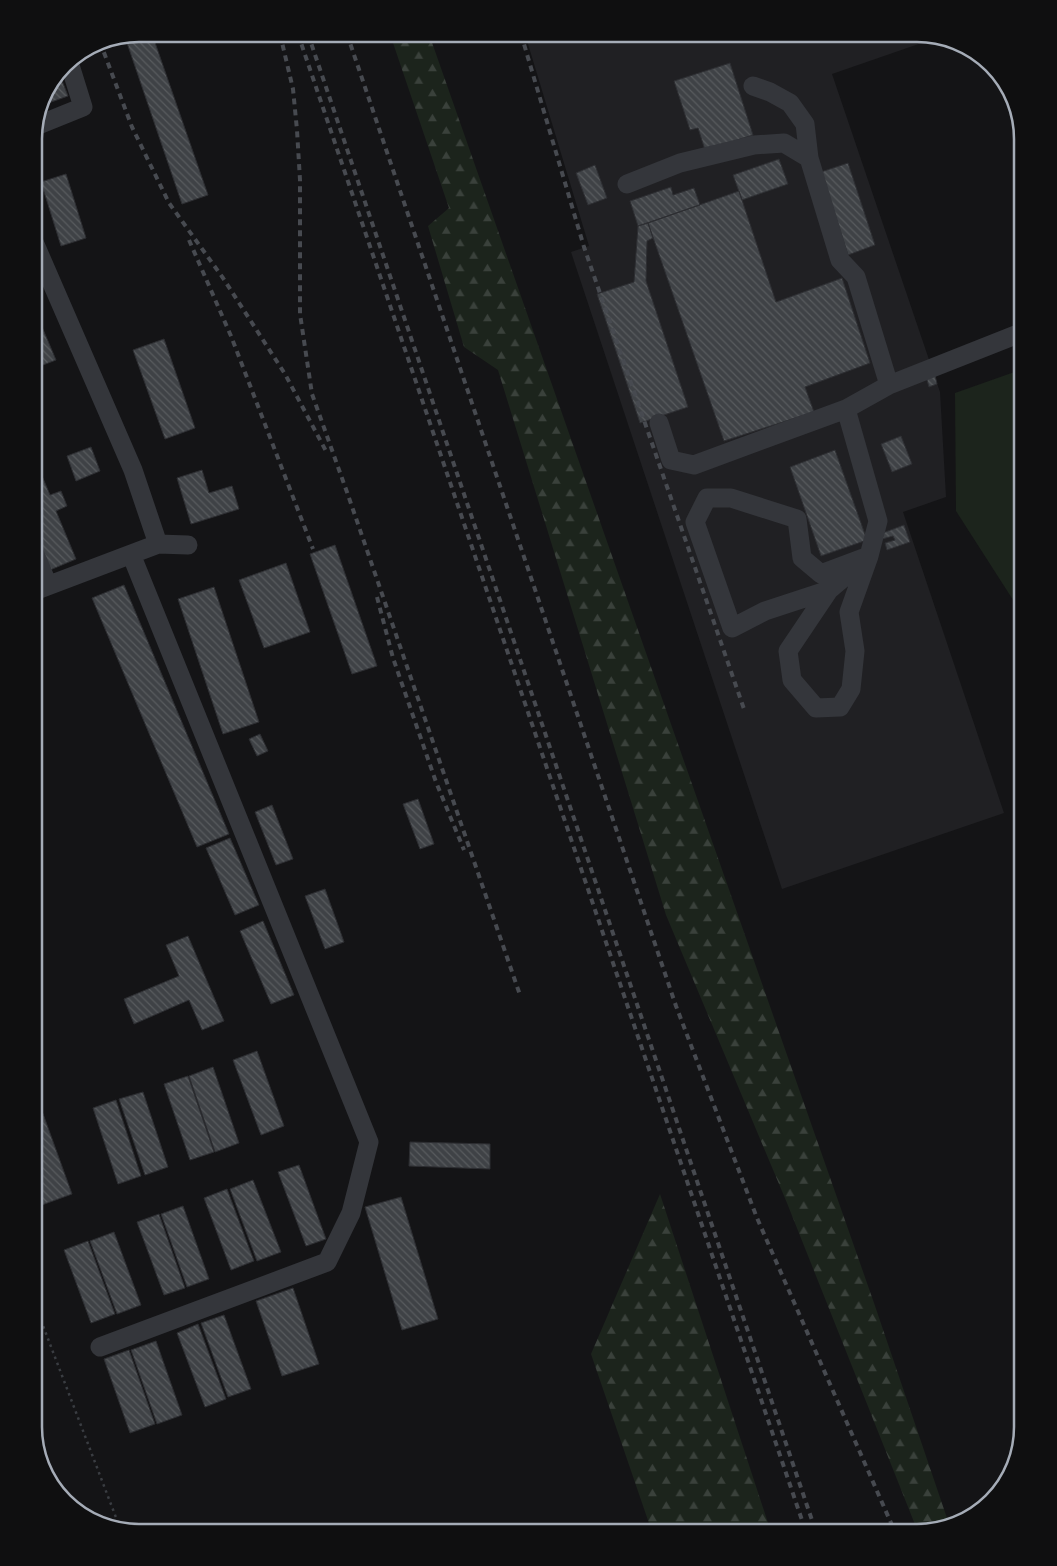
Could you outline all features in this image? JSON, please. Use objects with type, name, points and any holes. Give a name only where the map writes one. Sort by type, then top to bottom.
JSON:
[{"type":"lane","points":[[44,123],[84,107],[72,71]]},
{"type":"lane","points":[[753,86],[770,92],[790,103],[805,124],[809,158],[840,260],[856,277],[888,385]]},
{"type":"lane","points":[[627,184],[680,164],[754,145],[784,143],[809,158]]},
{"type":"lane","points":[[43,262],[133,470],[158,544]]},
{"type":"lane","points":[[659,423],[671,460],[694,466],[846,409],[888,385],[1014,336]]},
{"type":"lane","points":[[846,409],[878,521],[870,556],[849,612],[855,651],[851,689],[840,707],[816,708],[792,680],[788,651],[829,590],[870,556]]},
{"type":"lane","points":[[829,590],[765,611],[732,628],[694,522],[707,498],[731,498],[797,519],[802,558],[821,574],[870,556]]},
{"type":"lane","points":[[43,587],[158,544],[188,545]]},
{"type":"lane","points":[[100,1348],[327,1262],[351,1212],[369,1142],[131,554]]},
{"type":"path","points":[[42,1323],[117,1521]]},
{"type":"shaded area","points":[[528,43],[922,43],[832,74],[940,392],[946,497],[903,512],[1004,813],[782,889],[571,252],[589,246]]},
{"type":"green space","points":[[393,43],[432,43],[874,1303],[947,1518],[930,1523],[915,1524],[787,1203],[666,915],[498,370],[464,347],[428,226],[449,208]]},
{"type":"green space","points":[[1014,372],[1014,601],[956,511],[955,393]]},
{"type":"green space","points":[[660,1194],[768,1524],[649,1524],[591,1354]]},
{"type":"building","points":[[127,43],[155,43],[208,195],[182,204]]},
{"type":"building","points":[[730,63],[753,135],[705,150],[698,128],[690,130],[674,81]]},
{"type":"building","points":[[62,82],[68,96],[50,102]]},
{"type":"building","points":[[779,159],[788,184],[742,200],[733,175]]},
{"type":"building","points":[[848,163],[875,245],[848,255],[821,172]]},
{"type":"building","points":[[595,165],[607,198],[588,205],[576,173]]},
{"type":"building","points":[[66,174],[86,238],[61,246],[43,188],[43,181]]},
{"type":"building","points":[[671,187],[673,195],[694,188],[700,205],[638,226],[630,201]]},
{"type":"building","points":[[739,191],[776,302],[842,278],[870,363],[805,387],[814,412],[724,441],[648,223]]},
{"type":"building","points":[[648,223],[653,238],[647,241],[646,281],[688,407],[640,423],[597,294],[634,282],[638,226]]},
{"type":"building","points":[[43,329],[56,360],[43,365]]},
{"type":"building","points":[[164,339],[195,428],[165,439],[133,350]]},
{"type":"building","points":[[934,371],[937,384],[929,387],[925,373]]},
{"type":"building","points":[[901,436],[912,464],[892,472],[881,444]]},
{"type":"building","points":[[91,447],[100,471],[76,481],[67,456]]},
{"type":"building","points":[[835,450],[867,540],[821,556],[790,467]]},
{"type":"building","points":[[202,470],[209,493],[232,486],[239,509],[191,524],[177,478]]},
{"type":"building","points":[[43,478],[50,495],[61,491],[67,506],[56,511],[76,559],[50,570],[43,553]]},
{"type":"building","points":[[904,525],[910,542],[887,550],[885,543],[895,540],[893,536],[882,539],[880,534]]},
{"type":"building","points":[[335,545],[377,666],[352,674],[310,554]]},
{"type":"building","points":[[286,563],[310,632],[264,648],[239,580]]},
{"type":"building","points":[[124,585],[229,834],[197,847],[92,598]]},
{"type":"building","points":[[214,587],[259,722],[223,734],[178,599]]},
{"type":"building","points":[[260,734],[268,751],[257,756],[249,739]]},
{"type":"building","points":[[418,799],[434,844],[420,849],[403,804]]},
{"type":"building","points":[[272,805],[293,859],[276,865],[255,812]]},
{"type":"building","points":[[230,838],[259,905],[235,915],[206,848]]},
{"type":"building","points":[[325,889],[344,942],[325,949],[305,896]]},
{"type":"building","points":[[263,921],[294,995],[271,1004],[240,931]]},
{"type":"building","points":[[188,936],[224,1021],[202,1030],[189,1000],[134,1024],[124,999],[179,976],[166,945]]},
{"type":"building","points":[[257,1051],[284,1126],[261,1135],[233,1060]]},
{"type":"building","points":[[213,1067],[239,1143],[215,1152],[189,1076]]},
{"type":"building","points":[[188,1076],[214,1152],[190,1160],[164,1084]]},
{"type":"building","points":[[143,1092],[168,1167],[145,1175],[119,1099]]},
{"type":"building","points":[[116,1100],[141,1176],[118,1184],[93,1108]]},
{"type":"building","points":[[42,1112],[72,1194],[42,1205]]},
{"type":"building","points":[[410,1142],[490,1144],[490,1169],[409,1166]]},
{"type":"building","points":[[299,1165],[326,1239],[306,1246],[278,1172]]},
{"type":"building","points":[[253,1180],[281,1252],[257,1261],[230,1189]]},
{"type":"building","points":[[227,1189],[254,1261],[231,1270],[204,1198]]},
{"type":"building","points":[[401,1197],[438,1319],[402,1330],[365,1207]]},
{"type":"building","points":[[183,1206],[209,1279],[187,1287],[161,1214]]},
{"type":"building","points":[[159,1214],[185,1288],[164,1295],[137,1222]]},
{"type":"building","points":[[114,1232],[141,1305],[117,1314],[90,1241]]},
{"type":"building","points":[[88,1241],[115,1314],[91,1323],[64,1250]]},
{"type":"building","points":[[293,1288],[319,1364],[282,1376],[256,1301]]},
{"type":"building","points":[[224,1315],[251,1389],[228,1397],[201,1323]]},
{"type":"building","points":[[198,1324],[226,1399],[205,1407],[177,1333]]},
{"type":"building","points":[[156,1341],[182,1415],[157,1424],[131,1350]]},
{"type":"building","points":[[129,1350],[155,1424],[130,1433],[104,1359]]},
{"type":"railway","points":[[282,43],[293,89],[297,130],[300,180],[300,314],[312,394],[520,995]]},
{"type":"railway","points":[[301,43],[803,1524]]},
{"type":"railway","points":[[311,43],[813,1524]]},
{"type":"railway","points":[[350,43],[676,1006],[757,1218],[891,1524]]},
{"type":"railway","points":[[524,43],[584,247],[744,709]]},
{"type":"railway","points":[[103,50],[132,127],[169,203],[223,278],[285,374],[327,453]]},
{"type":"railway","points":[[189,240],[231,336],[313,549]]},
{"type":"railway","points":[[377,597],[393,658],[436,782],[464,850]]}]
